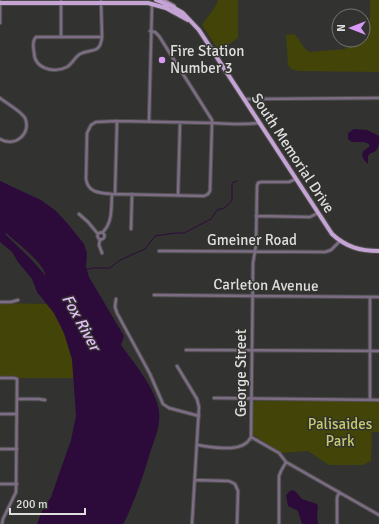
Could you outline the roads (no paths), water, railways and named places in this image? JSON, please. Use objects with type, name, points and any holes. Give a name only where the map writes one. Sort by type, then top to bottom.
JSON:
[{"type":"main road","name":"South Memorial Drive","points":[[156,0],[176,8],[183,13],[204,36],[328,230],[340,241],[357,249],[379,251]]},
{"type":"main road","points":[[163,0],[172,4],[176,8]]},
{"type":"main road","name":"South Memorial Drive","points":[[0,3],[61,1],[152,2],[171,10],[191,22]]},
{"type":"street","points":[[0,0],[0,24]]},
{"type":"street","points":[[61,1],[61,37]]},
{"type":"street","points":[[101,1],[102,37],[101,44],[97,49],[81,54],[66,67],[61,69],[41,67],[34,57],[34,39],[37,37],[102,37]]},
{"type":"street","points":[[149,122],[150,31],[152,2]]},
{"type":"street","points":[[150,31],[155,32],[158,36],[204,107],[212,123],[210,192],[204,196],[113,194],[96,192],[91,189],[87,184],[86,179],[87,133],[91,125],[96,122],[117,121],[180,123],[212,123],[259,123]]},
{"type":"street","points":[[0,98],[22,114],[26,124],[24,135],[18,140],[7,142],[0,139]]},
{"type":"street","points":[[244,99],[379,98]]},
{"type":"street","points":[[98,234],[103,232],[108,226],[111,217],[117,121]]},
{"type":"street","points":[[178,195],[180,123]]},
{"type":"street","name":"George Street","points":[[197,445],[238,447],[245,444],[251,437],[253,257],[255,252],[258,183],[288,182],[296,179]]},
{"type":"street","points":[[131,229],[132,194]]},
{"type":"street","points":[[256,216],[310,217],[318,213]]},
{"type":"street","points":[[79,214],[98,234],[100,239],[99,245],[102,253]]},
{"type":"street","points":[[100,239],[104,239],[105,237],[103,232]]},
{"type":"street","name":"Gmeiner Road","points":[[159,251],[325,252],[331,250],[340,241]]},
{"type":"street","name":"Carleton Avenue","points":[[154,295],[379,297]]},
{"type":"street","points":[[370,297],[370,400]]},
{"type":"street","points":[[116,299],[115,307],[117,313],[150,374],[163,404],[169,408],[199,416]]},
{"type":"street","points":[[0,302],[11,302],[18,300]]},
{"type":"street","points":[[186,350],[379,351]]},
{"type":"street","points":[[177,366],[197,399],[199,407],[192,524]]},
{"type":"street","points":[[0,378],[16,378],[17,382],[17,484],[15,497],[1,518],[2,524]]},
{"type":"street","points":[[214,398],[379,400]]},
{"type":"street","points":[[17,399],[45,400]]},
{"type":"street","points":[[0,414],[17,414]]},
{"type":"street","points":[[251,437],[279,453],[286,462],[379,515]]},
{"type":"street","points":[[0,449],[17,449]]},
{"type":"street","points":[[279,524],[279,476],[286,462]]},
{"type":"street","points":[[195,480],[229,481],[234,484],[238,492],[237,524]]},
{"type":"street","points":[[0,484],[17,484]]},
{"type":"street","points":[[337,524],[337,498],[339,492]]},
{"type":"water","points":[[354,129],[367,130],[379,136],[378,148],[368,156],[368,164],[362,155],[363,151],[369,147],[369,144],[364,142],[352,142],[348,139],[348,133]]},
{"type":"water","name":"Fox River","points":[[0,181],[41,200],[56,211],[84,244],[87,253],[86,267],[89,277],[124,336],[121,345],[144,376],[154,394],[159,411],[158,427],[132,506],[124,523],[122,524],[37,524],[42,511],[51,497],[71,440],[76,416],[72,359],[64,333],[54,313],[37,292],[32,279],[12,252],[0,242]],"holes":[[[6,233],[35,259],[46,276],[5,234]]]},
{"type":"water","points":[[292,490],[295,491],[302,499],[317,504],[318,524],[302,524],[298,511],[288,506],[286,495]]},
{"type":"waterway","points":[[86,270],[92,268],[110,268],[120,260],[145,249],[155,236],[184,233],[211,219],[217,210],[224,208],[232,201],[232,183],[237,181]]},
{"type":"place","name":"Fire Station Number 3","points":[[162,60]]},
{"type":"park label","name":"Palisaides Park","points":[[340,432]]}]
